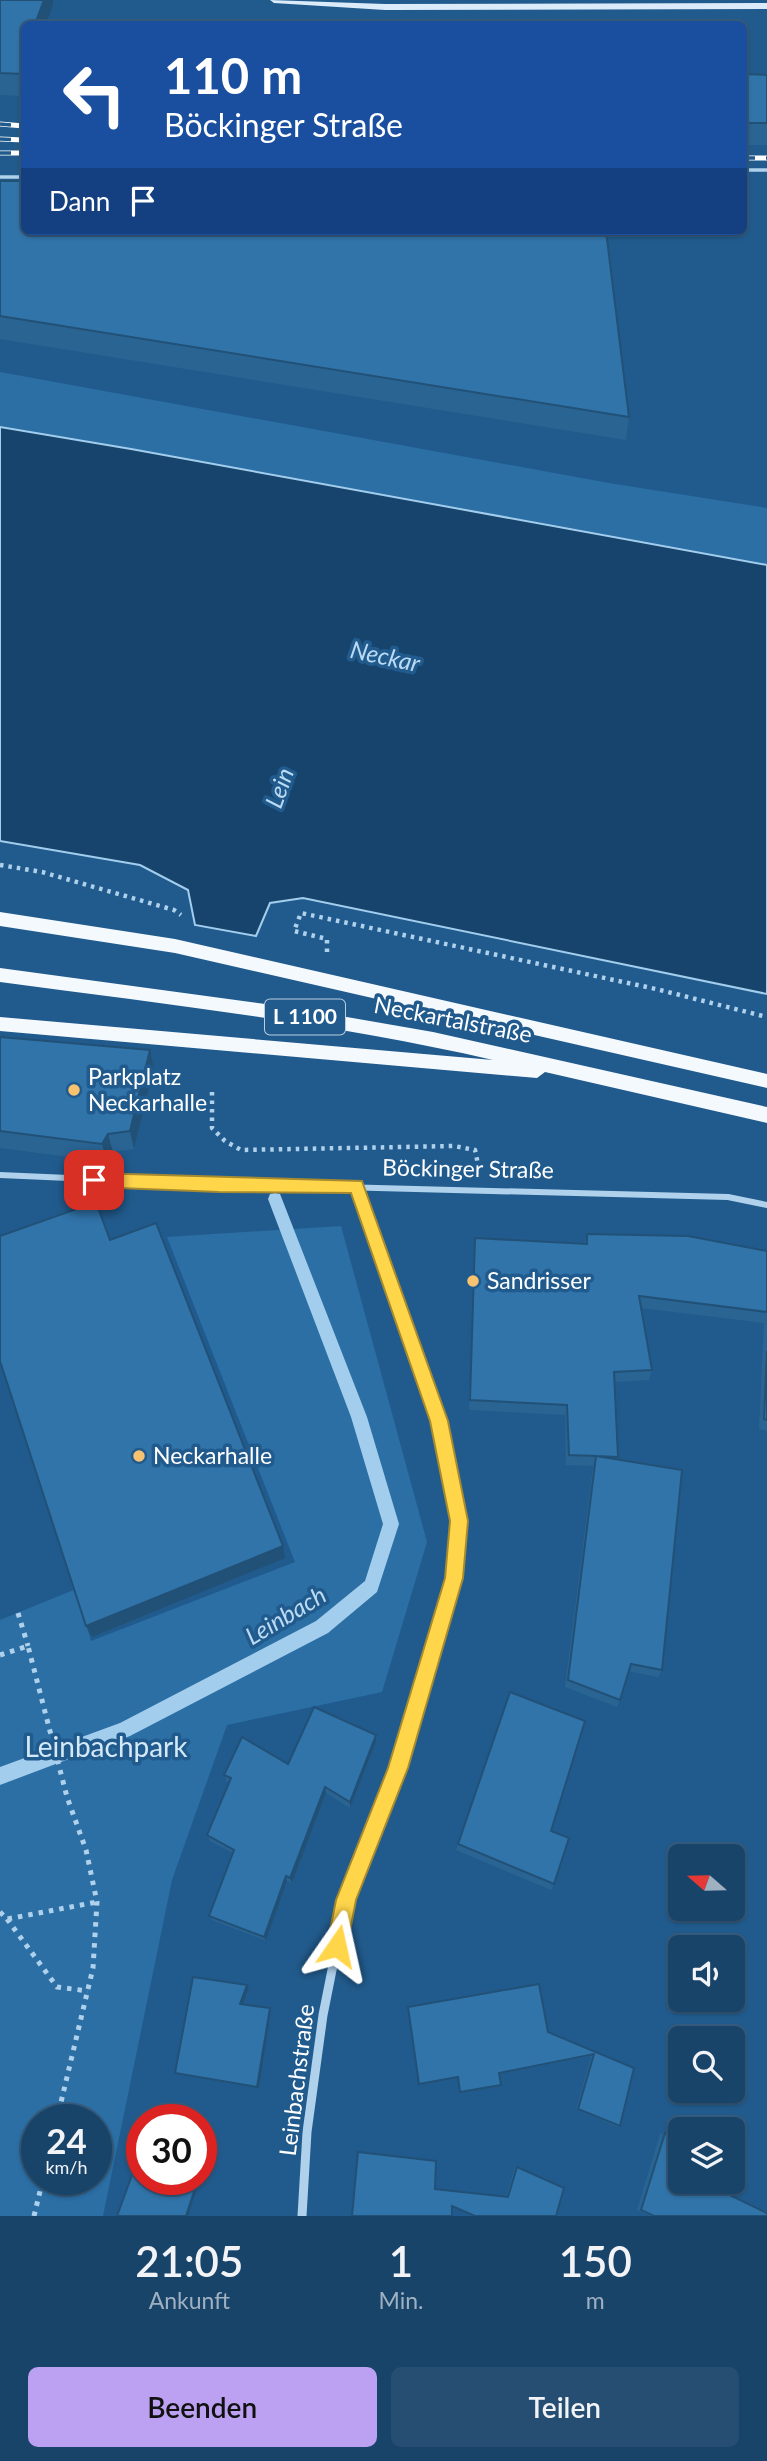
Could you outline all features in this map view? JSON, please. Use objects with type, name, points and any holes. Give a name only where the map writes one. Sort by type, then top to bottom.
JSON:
[{"type":"main road","points":[[274,0],[385,7],[767,6]]},
{"type":"main road","points":[[0,919],[175,946],[767,1081]]},
{"type":"main road","name":"Neckartalstraße","points":[[0,975],[295,1015],[433,1039],[607,1076],[767,1115]]},
{"type":"main road","points":[[0,1024],[607,1076]]},
{"type":"street","name":"Böckinger Straße","points":[[0,1175],[219,1185],[357,1186],[728,1197],[767,1205]]},
{"type":"street","name":"Leinbachstraße","points":[[302,2216],[307,2132],[323,2015],[346,1900],[398,1768],[454,1578],[459,1521],[439,1421],[357,1186]]},
{"type":"lane","points":[[747,170],[767,170]]},
{"type":"lane","points":[[0,177],[21,177]]},
{"type":"path","points":[[0,865],[42,872],[174,910],[185,918]]},
{"type":"path","points":[[326,958],[327,939],[293,932],[301,913],[656,989],[767,1017]]},
{"type":"path","points":[[212,1092],[212,1128],[225,1141],[241,1150],[454,1146],[475,1150],[483,1189]]},
{"type":"path","points":[[18,1613],[68,1797],[86,1850],[97,1902],[93,1968],[61,2104]]},
{"type":"path","points":[[0,1655],[28,1646]]},
{"type":"path","points":[[7,1919],[97,1902]]},
{"type":"path","points":[[0,1912],[57,1987],[88,1992]]},
{"type":"path","points":[[34,2216],[39,2195]]},
{"type":"green space","points":[[0,372],[609,483],[767,508],[767,565],[0,427]]},
{"type":"green space","name":"Leinbachpark","points":[[341,1226],[427,1542],[382,1692],[227,1725],[172,1880],[112,2172],[112,2104],[21,2104],[21,2195],[107,2195],[103,2216],[0,2216],[0,1620],[76,1589],[91,1641],[295,1562],[167,1237]]},
{"type":"water","points":[[0,427],[767,565],[767,994],[303,898],[270,903],[256,936],[195,925],[188,890],[140,865],[0,841]]},
{"type":"building","points":[[0,0],[44,0],[36,21],[21,21],[21,74],[0,73]]},
{"type":"building","points":[[747,74],[767,75],[767,123],[747,123]]},
{"type":"building","points":[[0,181],[21,181],[21,235],[606,235],[629,417],[0,316]]},
{"type":"building","name":"Parkplatz Neckarhalle","points":[[0,1037],[150,1050],[130,1131],[108,1134],[102,1144],[0,1131]]},
{"type":"building","name":"Neckarhalle","points":[[96,1202],[110,1240],[156,1223],[283,1546],[86,1626],[0,1361],[0,1236]]},
{"type":"building","points":[[587,1234],[688,1236],[767,1251],[767,1312],[639,1296],[652,1370],[614,1372],[618,1457],[569,1455],[567,1405],[470,1400],[475,1238],[587,1244]]},
{"type":"building","points":[[767,1351],[767,1420],[764,1419]]},
{"type":"building","points":[[596,1456],[682,1470],[662,1670],[631,1664],[620,1700],[568,1680]]},
{"type":"building","points":[[510,1692],[585,1721],[551,1831],[569,1838],[554,1884],[458,1844]]},
{"type":"building","points":[[314,1707],[376,1735],[350,1802],[325,1787],[290,1878],[286,1876],[264,1937],[209,1916],[234,1850],[207,1835],[231,1778],[224,1775],[242,1737],[288,1764]]},
{"type":"building","points":[[193,1977],[247,1985],[240,2004],[270,2008],[257,2087],[175,2073]]},
{"type":"building","points":[[539,1984],[548,2032],[634,2068],[620,2126],[578,2109],[594,2054],[499,2073],[501,2085],[460,2092],[458,2077],[419,2084],[408,2007]]},
{"type":"building","points":[[665,2133],[668,2134],[668,2194],[728,2194],[767,2213],[767,2216],[654,2216],[641,2210]]},
{"type":"building","points":[[358,2152],[436,2161],[435,2189],[508,2197],[517,2167],[564,2188],[556,2216],[475,2216],[452,2206],[452,2216],[352,2216]]},
{"type":"building","points":[[126,2192],[126,2195],[193,2195],[186,2216],[117,2216]]},
{"type":"waterway","name":"Leinbach","points":[[0,1776],[124,1730],[322,1627],[371,1586],[391,1524],[359,1417],[275,1199]]},
{"type":"railway","points":[[0,124],[21,126]]},
{"type":"railway","points":[[0,139],[21,140]]},
{"type":"railway","points":[[0,153],[21,153]]},
{"type":"railway","points":[[747,158],[767,158]]},
{"type":"place","name":"Parkplatz Neckarhalle","points":[[74,1090]]},
{"type":"place","name":"Sandrisser","points":[[473,1281]]},
{"type":"place","name":"Neckarhalle","points":[[139,1456]]},
{"type":"route","points":[[94,1180],[219,1185],[357,1186],[439,1421],[459,1521],[454,1578],[398,1768],[346,1900],[337,1946]]},
{"type":"water label","name":"Neckar","points":[[385,657]]},
{"type":"water label","name":"Lein","points":[[280,788]]}]
